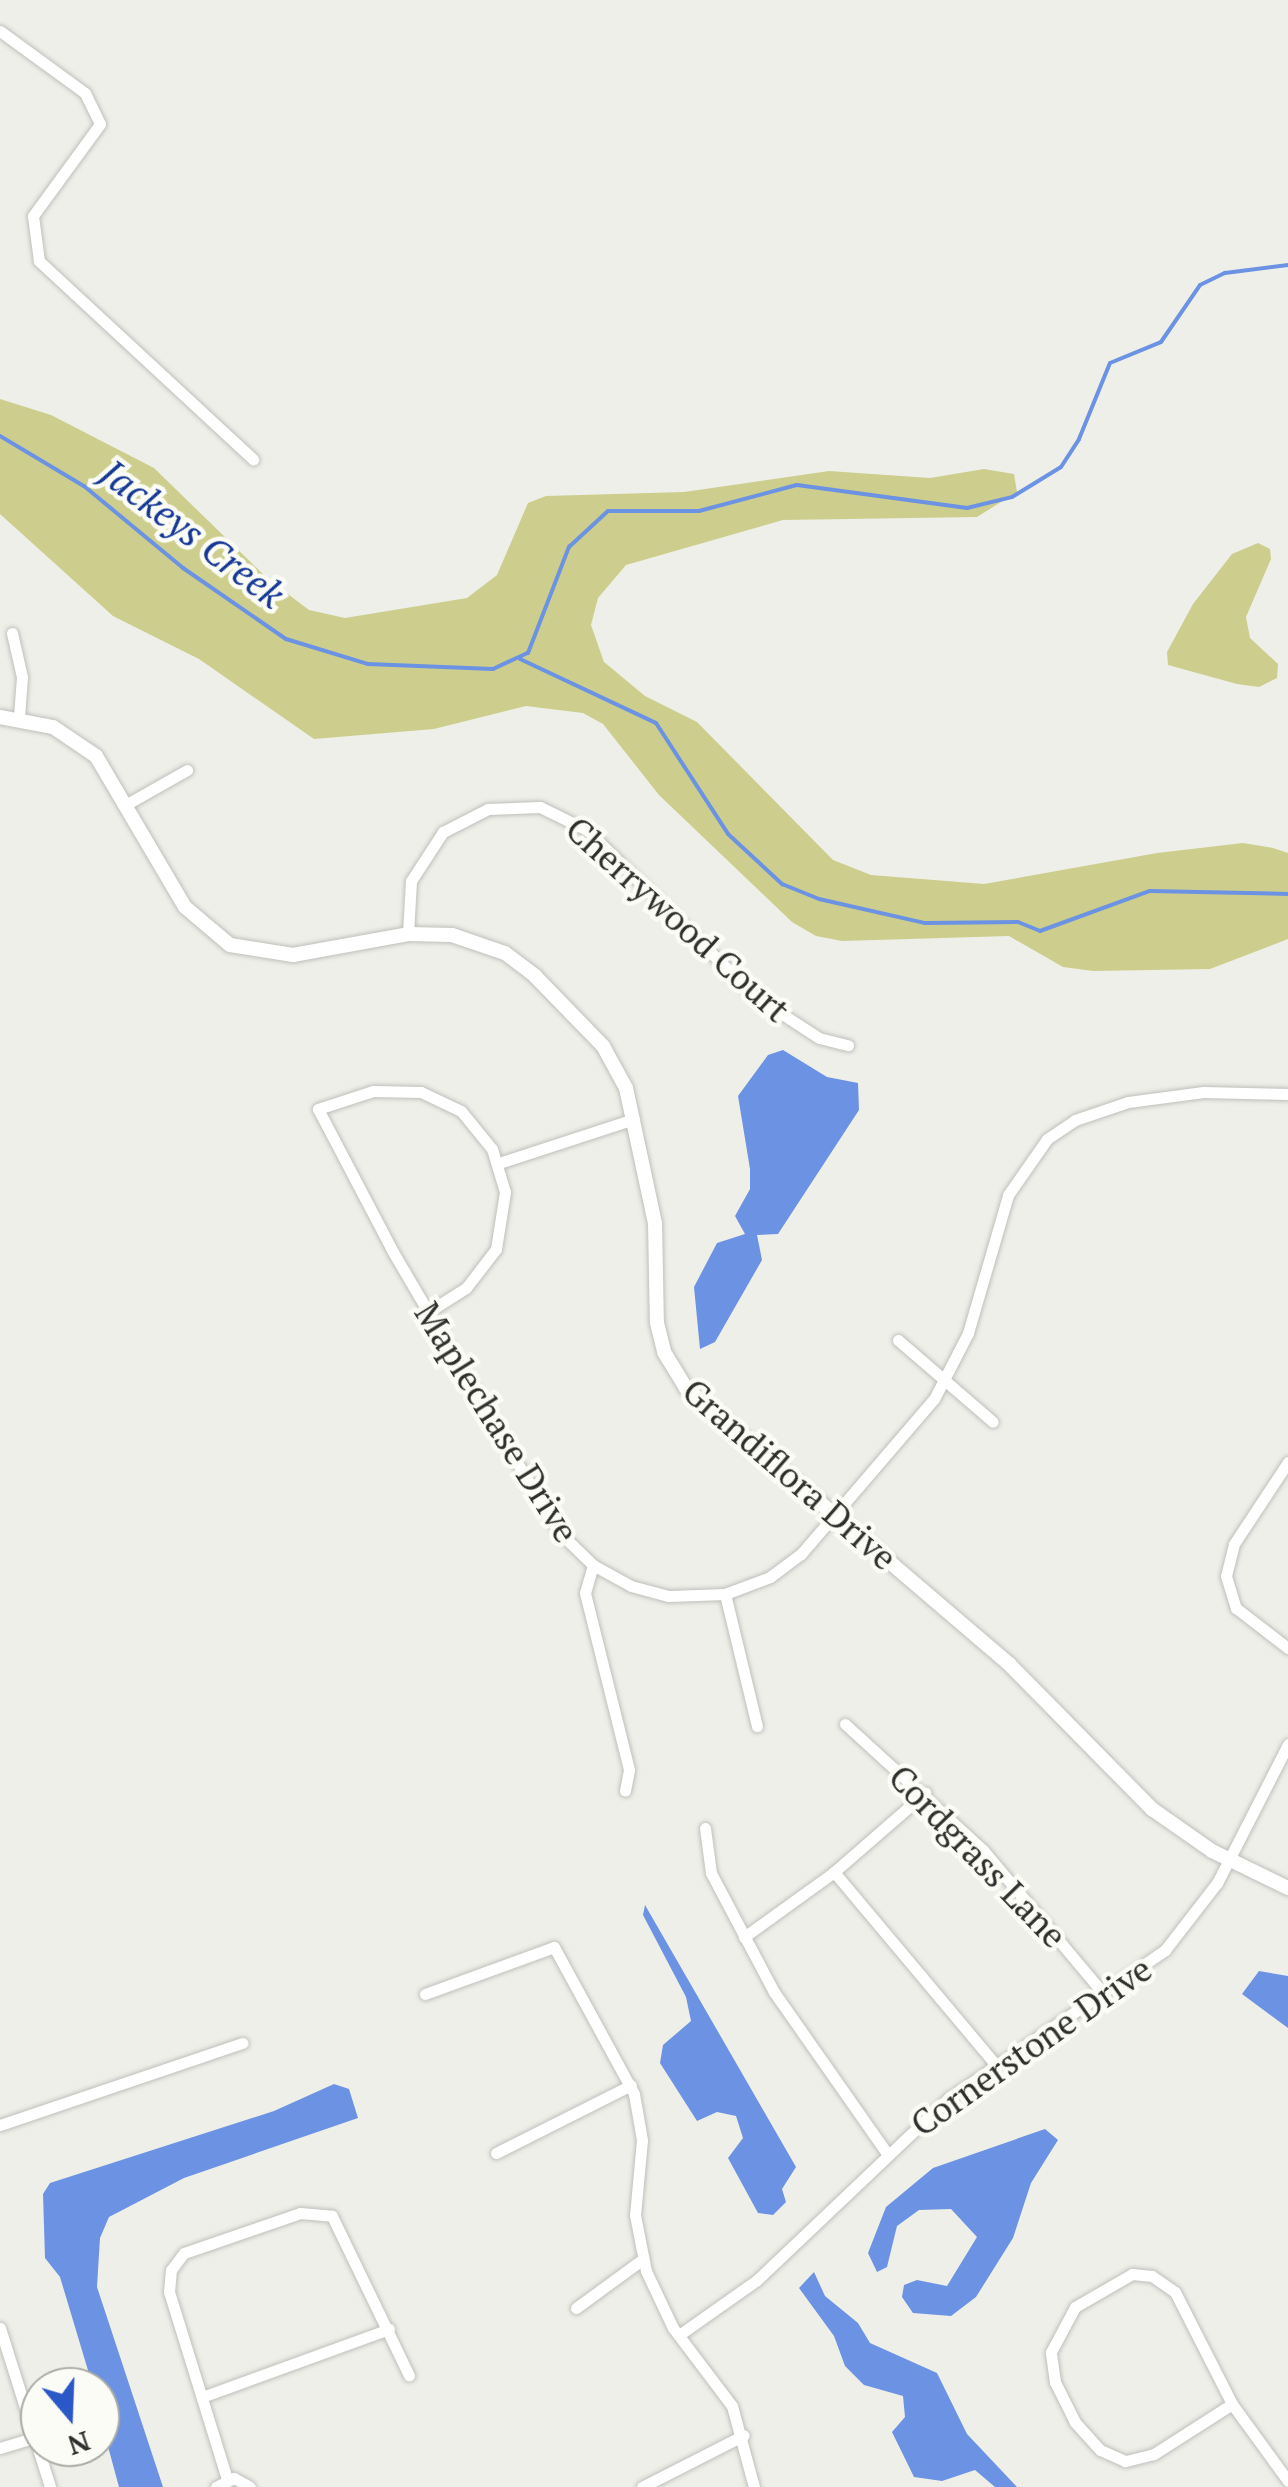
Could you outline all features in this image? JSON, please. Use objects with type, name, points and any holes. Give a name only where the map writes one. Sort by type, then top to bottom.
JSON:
[{"type":"street","points":[[0,30],[85,94],[100,124],[33,216],[39,261],[253,458]]},
{"type":"street","points":[[12,634],[22,677],[19,717]]},
{"type":"street","name":"Grandiflora Drive","points":[[0,717],[19,717],[82,743],[126,804],[186,907],[230,945],[293,955],[408,934],[452,934],[520,962],[603,1046],[634,1119],[655,1223],[657,1323],[671,1365],[695,1396],[1009,1664],[1152,1809],[1229,1860],[1288,1888]]},
{"type":"street","points":[[126,804],[187,770]]},
{"type":"street","name":"Cherrywood Court","points":[[408,934],[411,881],[443,832],[488,809],[540,807],[587,830],[756,997],[819,1038],[848,1045]]},
{"type":"street","name":"Maplechase Drive","points":[[498,1163],[461,1111],[421,1092],[373,1091],[318,1109],[428,1312],[550,1517],[592,1565],[659,1593],[725,1594],[786,1566],[836,1517],[945,1382],[974,1317],[1008,1195],[1047,1140],[1074,1120],[1128,1102],[1203,1092],[1288,1094]]},
{"type":"street","points":[[428,1312],[466,1288],[496,1248],[506,1206],[498,1163],[634,1119]]},
{"type":"street","points":[[898,1340],[993,1422]]},
{"type":"street","points":[[1288,1462],[1234,1544],[1226,1576],[1245,1618],[1288,1648]]},
{"type":"street","points":[[592,1565],[585,1593],[630,1770],[625,1790]]},
{"type":"street","points":[[725,1594],[757,1726]]},
{"type":"street","name":"Cordgrass Lane","points":[[844,1724],[925,1793],[1031,1902],[1104,1994]]},
{"type":"street","name":"Cornerstone Drive","points":[[679,2335],[757,2280],[886,2152],[994,2063],[1104,1994],[1179,1936],[1229,1860],[1288,1744]]},
{"type":"street","points":[[744,1936],[834,1872],[925,1793]]},
{"type":"street","points":[[705,1828],[711,1873],[744,1936],[808,2046],[886,2152]]},
{"type":"street","points":[[834,1872],[994,2063]]},
{"type":"street","points":[[425,1994],[554,1947],[631,2084],[641,2130],[635,2200],[643,2260],[679,2335],[719,2383],[744,2435],[754,2487]]},
{"type":"street","points":[[0,2125],[242,2043]]},
{"type":"street","points":[[496,2153],[631,2084]]},
{"type":"street","points":[[250,2487],[222,2483],[202,2397],[168,2284],[174,2264],[192,2249],[300,2213],[326,2213],[342,2227],[409,2374]]},
{"type":"street","points":[[576,2308],[643,2260]]},
{"type":"street","points":[[1232,2404],[1145,2458],[1108,2456],[1083,2433],[1061,2396],[1051,2363],[1056,2334],[1075,2307],[1112,2282],[1152,2276],[1175,2292],[1232,2404],[1288,2481]]},
{"type":"street","points":[[0,2328],[20,2390]]},
{"type":"street","points":[[202,2397],[389,2329]]},
{"type":"street","points":[[642,2487],[744,2435]]},
{"type":"green space","points":[[0,399],[51,415],[154,468],[268,579],[309,610],[345,618],[467,598],[497,575],[528,503],[546,496],[684,492],[829,471],[930,478],[984,469],[1014,474],[1017,492],[977,517],[783,520],[626,565],[598,598],[591,625],[604,662],[645,696],[697,722],[833,860],[871,875],[984,884],[1157,853],[1243,843],[1273,848],[1288,853],[1288,939],[1210,969],[1093,971],[1063,967],[1009,936],[842,941],[816,936],[792,922],[659,795],[603,724],[583,713],[526,706],[434,729],[314,739],[199,659],[113,616],[0,514]]},
{"type":"green space","points":[[1258,543],[1270,549],[1271,559],[1246,617],[1250,638],[1278,664],[1277,678],[1259,687],[1168,665],[1167,652],[1193,604],[1232,554]]},
{"type":"water","points":[[783,1050],[827,1077],[858,1083],[859,1110],[778,1234],[757,1235],[762,1260],[715,1342],[700,1349],[694,1287],[717,1243],[745,1234],[735,1216],[750,1189],[738,1096],[768,1055]]},
{"type":"water","points":[[645,1905],[796,2167],[782,2189],[786,2202],[773,2215],[758,2213],[728,2158],[743,2138],[736,2116],[717,2112],[697,2121],[660,2063],[663,2045],[691,2021],[686,1997],[643,1915]]},
{"type":"water","points":[[1259,1971],[1288,1976],[1288,2028],[1242,1994]]},
{"type":"water","points":[[334,2084],[349,2089],[358,2118],[184,2178],[109,2217],[100,2238],[97,2287],[163,2487],[119,2487],[114,2467],[120,2467],[120,2367],[87,2367],[60,2277],[45,2258],[43,2194],[50,2183],[274,2111]]},
{"type":"water","points":[[1045,2129],[1058,2140],[1031,2183],[1013,2238],[976,2297],[951,2316],[913,2313],[902,2297],[904,2285],[917,2280],[947,2286],[977,2237],[951,2209],[919,2210],[897,2226],[887,2267],[877,2272],[868,2253],[886,2207],[933,2168]]},
{"type":"water","points":[[814,2272],[825,2296],[858,2323],[870,2343],[937,2373],[967,2434],[1017,2487],[995,2487],[975,2470],[942,2481],[914,2477],[892,2432],[905,2417],[903,2396],[864,2385],[845,2366],[834,2336],[799,2288]]},
{"type":"waterway","name":"Jackeys Creek","points":[[0,436],[84,486],[183,568],[286,639],[368,664],[493,669],[528,653],[569,547],[608,511],[699,511],[797,485],[967,508],[1012,497],[1061,467],[1079,439],[1110,363],[1161,342],[1200,285],[1225,273],[1288,265]]},
{"type":"waterway","points":[[520,659],[656,723],[728,834],[782,884],[819,899],[925,923],[1018,922],[1040,931],[1150,891],[1288,894]]}]
